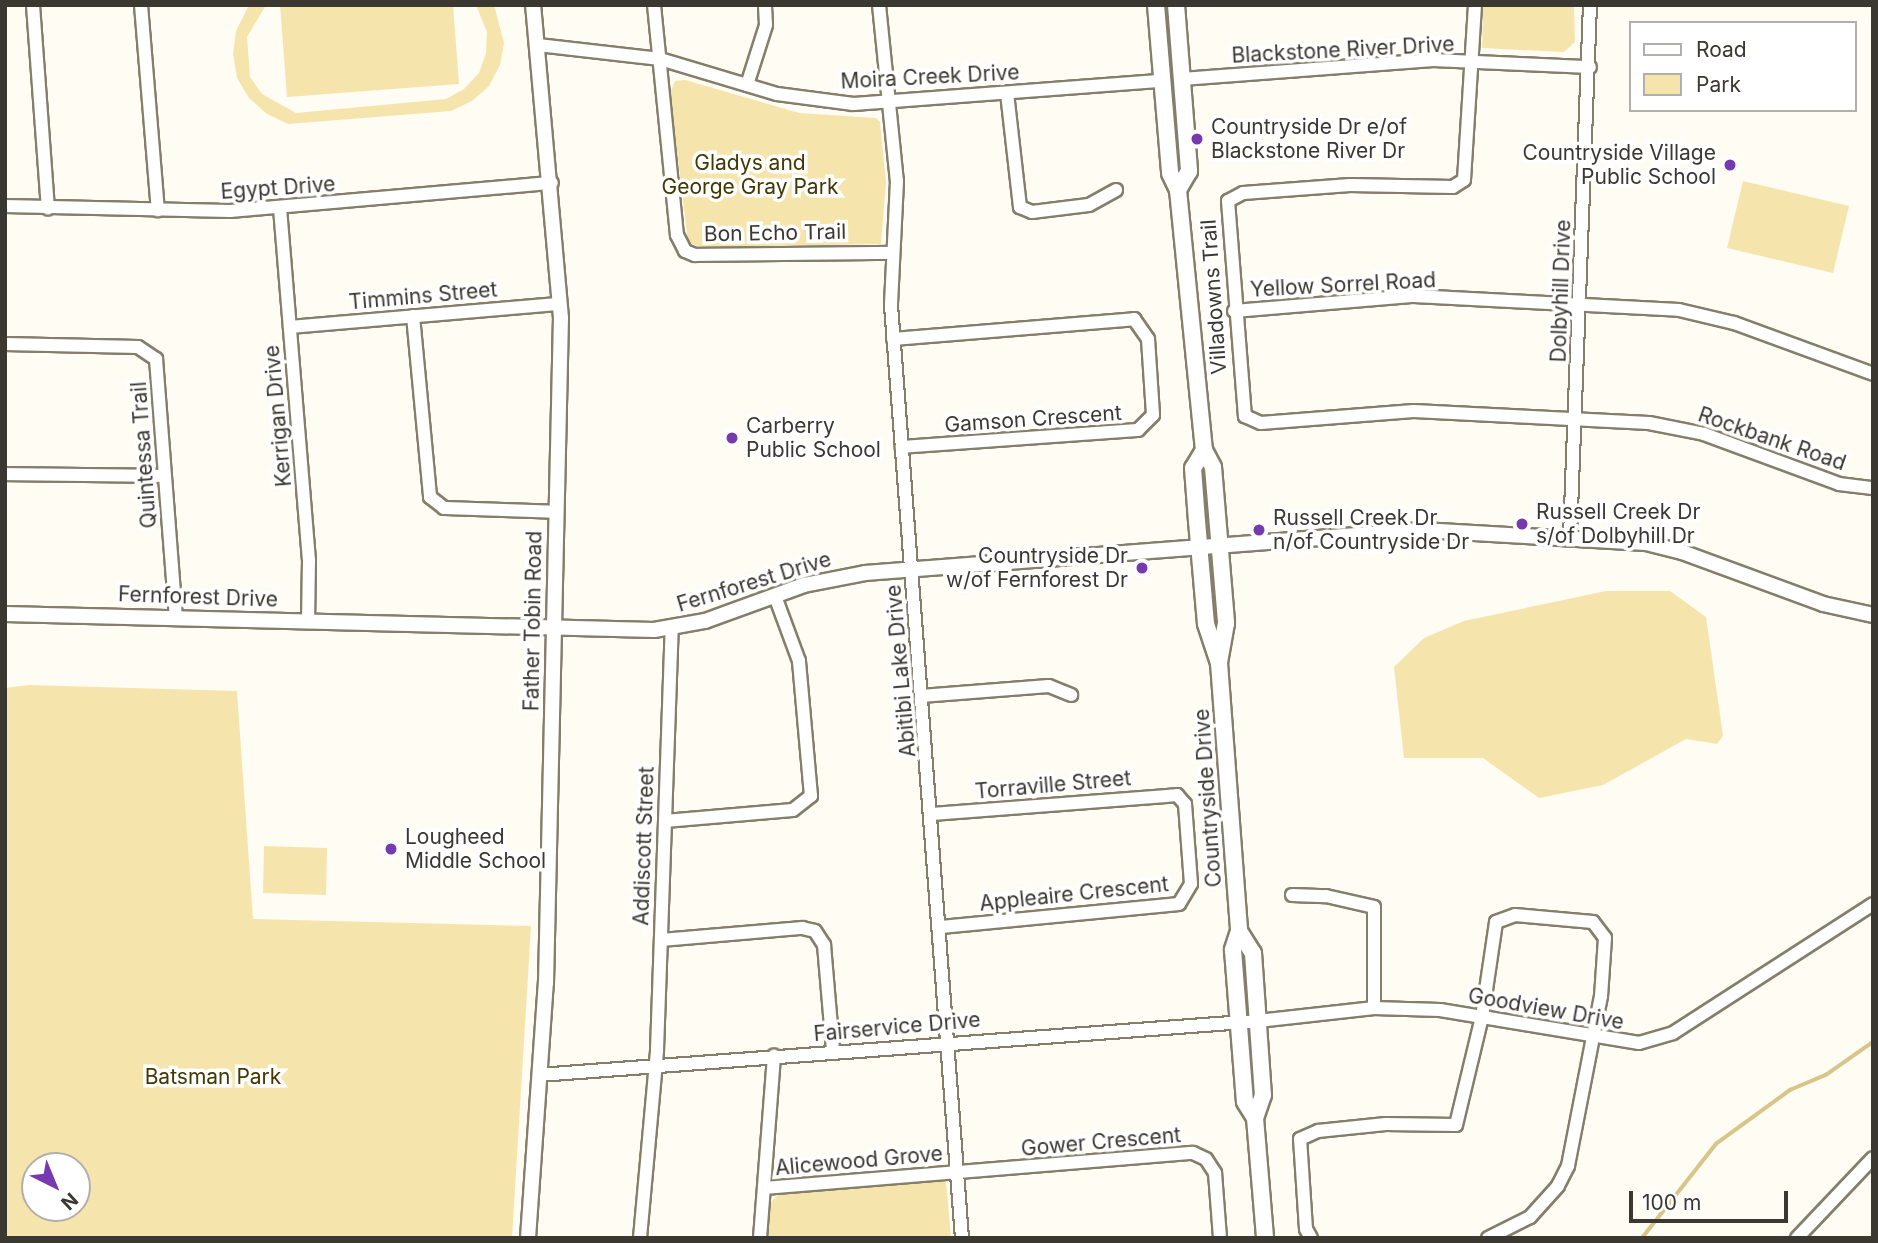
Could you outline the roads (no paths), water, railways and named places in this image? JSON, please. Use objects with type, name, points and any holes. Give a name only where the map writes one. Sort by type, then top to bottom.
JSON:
[{"type":"main road","name":"Countryside Drive","points":[[1156,5],[1170,173],[1178,190],[1204,450],[1213,467],[1226,623],[1219,663]]},
{"type":"main road","name":"Countryside Drive","points":[[1176,5],[1189,171],[1178,190]]},
{"type":"main road","name":"Countryside Drive","points":[[1204,450],[1193,468],[1199,550],[1206,624],[1219,663],[1239,931],[1233,950],[1245,1102],[1255,1118]]},
{"type":"main road","name":"Countryside Drive","points":[[1239,931],[1253,953],[1263,1095],[1255,1118],[1265,1238]]},
{"type":"street","points":[[33,5],[48,208]]},
{"type":"street","points":[[141,5],[158,210]]},
{"type":"street","name":"Father Tobin Road","points":[[528,1238],[539,1075],[555,629],[560,304],[552,183],[533,5]]},
{"type":"street","points":[[654,5],[660,59]]},
{"type":"street","points":[[747,85],[765,25],[765,5]]},
{"type":"street","name":"Abitibi Lake Drive","points":[[879,5],[897,181],[893,253],[893,339],[950,1042],[962,1238]]},
{"type":"street","points":[[1473,62],[1475,5]]},
{"type":"street","name":"Dolbyhill Drive","points":[[1570,537],[1590,67],[1590,5]]},
{"type":"street","name":"Moira Creek Drive","points":[[538,45],[660,59],[747,85],[821,101],[890,102],[1162,81]]},
{"type":"street","name":"Bon Echo Trail","points":[[660,59],[677,235],[685,251],[695,254],[821,250],[893,253]]},
{"type":"street","name":"Blackstone River Drive","points":[[1182,79],[1418,61],[1590,67]]},
{"type":"street","name":"Villadowns Trail","points":[[1473,62],[1468,170],[1464,180],[1453,187],[1350,185],[1243,193],[1228,201],[1242,411],[1251,421],[1414,411],[1575,418]]},
{"type":"street","points":[[1162,81],[1182,79]]},
{"type":"street","points":[[1007,93],[1020,207],[1032,212],[1089,205],[1116,190]]},
{"type":"street","name":"Egypt Drive","points":[[5,206],[158,210],[280,208],[552,183]]},
{"type":"street","name":"Kerrigan Drive","points":[[280,208],[309,560],[309,621]]},
{"type":"street","name":"Yellow Sorrel Road","points":[[1234,311],[1414,296],[1679,310],[1734,323],[1873,374]]},
{"type":"street","name":"Timmins Street","points":[[290,327],[560,304]]},
{"type":"street","points":[[413,316],[430,497],[444,508],[556,512]]},
{"type":"street","name":"Gamson Crescent","points":[[893,339],[1134,319],[1148,339],[1153,415],[1138,430],[902,447]]},
{"type":"street","name":"Quintessa Trail","points":[[5,344],[148,351],[156,359],[176,618]]},
{"type":"street","name":"Rockbank Road","points":[[1575,418],[1649,423],[1704,434],[1823,479],[1873,488]]},
{"type":"street","points":[[5,474],[164,476]]},
{"type":"street","name":"Fernforest Drive","points":[[5,614],[555,629],[672,628],[717,618],[831,578],[1422,530],[1646,543],[1682,552],[1823,604],[1873,615]]},
{"type":"street","points":[[665,821],[793,810],[811,796],[801,672],[775,596]]},
{"type":"street","name":"Addiscott Street","points":[[640,1238],[656,1066],[672,628]]},
{"type":"street","points":[[921,696],[1049,686],[1071,695]]},
{"type":"street","name":"Torraville Street","points":[[932,814],[1177,795]]},
{"type":"street","name":"Appleaire Crescent","points":[[941,927],[1179,904],[1191,884],[1185,804],[1177,795]]},
{"type":"street","points":[[1292,895],[1326,896],[1374,907],[1374,1008]]},
{"type":"street","name":"Goodview Drive","points":[[1258,1021],[1374,1008],[1482,1017],[1628,1045],[1673,1033],[1873,904]]},
{"type":"street","points":[[1311,1238],[1306,1229],[1300,1139],[1318,1131],[1387,1124],[1456,1125],[1482,1017],[1492,936],[1499,918],[1586,920],[1599,925],[1605,939],[1594,1038],[1575,1146],[1558,1186],[1530,1217],[1488,1238]]},
{"type":"street","points":[[661,940],[802,928],[815,932],[824,944],[833,1051]]},
{"type":"street","name":"Fairservice Drive","points":[[539,1075],[950,1042],[1258,1021]]},
{"type":"street","points":[[760,1238],[774,1056]]},
{"type":"street","name":"Gower Crescent","points":[[957,1173],[1199,1154],[1215,1173],[1220,1238]]},
{"type":"street","points":[[1797,1238],[1873,1158]]},
{"type":"street","name":"Alicewood Grove","points":[[764,1188],[957,1173]]},
{"type":"waterway","points":[[1642,1238],[1716,1144],[1790,1090],[1826,1075],[1873,1042]]},
{"type":"place","name":"Countryside Dr e/of Blackstone River Dr","points":[[1197,139]]},
{"type":"place","name":"Countryside Village Public School","points":[[1730,165]]},
{"type":"place","name":"Carberry Public School","points":[[732,438]]},
{"type":"place","name":"Russell Creek Dr s/of Dolbyhill Dr","points":[[1522,524]]},
{"type":"place","name":"Russell Creek Dr n/of Countryside Dr","points":[[1259,530]]},
{"type":"place","name":"Countryside Dr w/of Fernforest Dr","points":[[1142,568]]},
{"type":"place","name":"Lougheed Middle School","points":[[391,849]]},
{"type":"park label","name":"Gladys and George Gray Park","points":[[750,175]]},
{"type":"park label","name":"Batsman Park","points":[[213,1077]]}]
